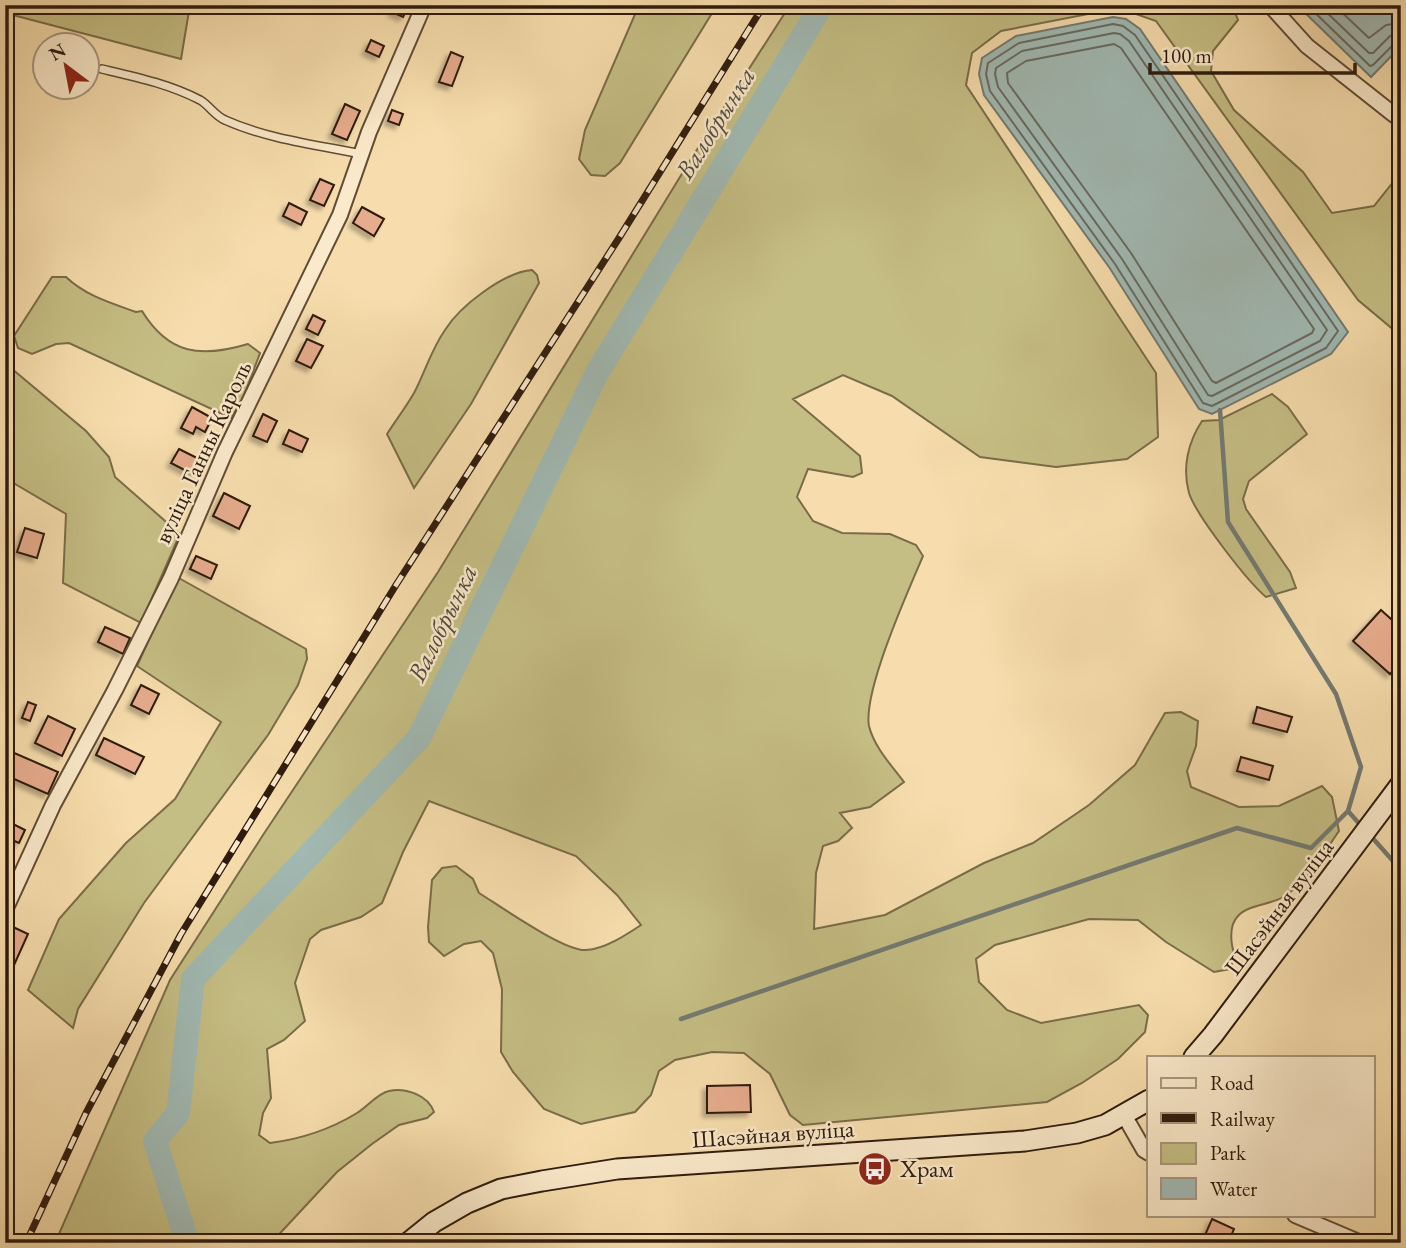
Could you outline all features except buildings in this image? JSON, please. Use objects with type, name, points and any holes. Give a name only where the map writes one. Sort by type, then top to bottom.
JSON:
[{"type":"main road","name":"Шасэйная вуліца","points":[[1195,1056],[1398,790]]},
{"type":"main road","name":"Шасэйная вуліца","points":[[408,1243],[434,1222],[467,1203],[501,1189],[542,1181],[617,1169],[1025,1142],[1105,1125],[1147,1101]]},
{"type":"street","name":"вуліца Ганны Кароль","points":[[5,910],[53,805],[171,578],[225,452],[340,215],[369,132],[424,5]]},
{"type":"street","points":[[1270,5],[1307,46],[1392,114],[1401,118]]},
{"type":"street","points":[[1124,1115],[1147,1152]]},
{"type":"street","points":[[1297,1216],[1361,1243]]},
{"type":"lane","points":[[102,69],[149,79],[184,92],[206,103],[222,119],[263,133],[362,154]]},
{"type":"green space","points":[[5,5],[190,5],[181,59],[102,38],[102,32],[78,32],[5,13]]},
{"type":"green space","points":[[639,5],[717,5],[620,163],[605,176],[591,175],[579,159],[585,130]]},
{"type":"green space","points":[[790,5],[1232,5],[1238,20],[1213,51],[1211,71],[1234,110],[1303,172],[1332,213],[1374,206],[1401,172],[1401,336],[1358,300],[1156,21],[1119,8],[1001,31],[972,53],[966,85],[1156,373],[1158,437],[1127,459],[1056,467],[980,457],[892,396],[843,375],[793,399],[860,456],[862,473],[853,477],[808,469],[797,497],[813,521],[842,533],[890,534],[916,545],[923,556],[879,666],[869,710],[869,726],[875,741],[904,782],[870,807],[840,813],[852,828],[838,841],[823,846],[816,873],[814,929],[885,915],[984,863],[1033,843],[1089,805],[1135,765],[1165,713],[1181,712],[1198,721],[1196,746],[1187,771],[1191,787],[1239,807],[1279,806],[1322,786],[1332,797],[1339,831],[1314,867],[1292,891],[1278,900],[1242,912],[1238,916],[1232,930],[1235,957],[1230,969],[1214,972],[1166,942],[1138,920],[1089,919],[995,945],[976,959],[979,982],[1007,1010],[1041,1023],[1139,1005],[1148,1015],[1145,1032],[1118,1059],[1047,1102],[803,1125],[790,1115],[770,1074],[744,1053],[712,1052],[675,1060],[659,1071],[651,1095],[635,1112],[581,1124],[544,1109],[513,1072],[501,1052],[502,989],[493,953],[481,941],[464,944],[444,956],[429,942],[432,880],[442,868],[456,866],[473,879],[479,893],[548,936],[576,949],[600,947],[641,925],[617,895],[576,856],[429,801],[403,852],[382,903],[361,917],[321,930],[310,939],[295,983],[305,1021],[284,1040],[267,1049],[271,1098],[263,1113],[259,1135],[270,1143],[315,1132],[337,1124],[357,1113],[381,1094],[395,1090],[409,1091],[421,1097],[434,1112],[427,1118],[399,1125],[337,1172],[271,1243],[55,1243],[170,980],[438,572],[691,159]]},
{"type":"green space","points":[[532,270],[539,283],[471,404],[414,488],[387,434],[414,393],[436,345],[452,321],[472,301],[496,284],[521,272]]},
{"type":"green space","points":[[52,277],[66,277],[99,298],[136,312],[142,311],[163,337],[188,349],[215,351],[248,344],[260,353],[242,401],[231,418],[69,343],[56,344],[32,354],[18,348],[14,336]]},
{"type":"green space","points":[[5,363],[86,431],[109,457],[115,477],[180,534],[141,623],[63,583],[66,514],[5,478]]},
{"type":"green space","points":[[1272,394],[1288,407],[1307,434],[1249,481],[1243,499],[1246,509],[1290,572],[1296,588],[1266,597],[1235,563],[1201,516],[1189,493],[1186,465],[1190,446],[1202,421],[1219,420]]},
{"type":"green space","points":[[177,577],[306,649],[307,659],[298,685],[268,735],[144,903],[78,1009],[73,1028],[28,990],[59,919],[126,843],[175,799],[221,722],[137,666]]},
{"type":"water","points":[[1297,5],[1401,5],[1401,46],[1371,77]]},
{"type":"water","points":[[1113,17],[1126,19],[1140,29],[1348,332],[1331,354],[1212,414],[1199,409],[1109,267],[984,95],[979,74],[982,58],[1016,36]]},
{"type":"waterway","name":"Валобрынка","points":[[181,1243],[186,1238],[155,1141],[178,1113],[193,979],[419,738],[597,373],[822,5]]},
{"type":"waterway","points":[[1220,410],[1228,522],[1336,694],[1361,767],[1348,811],[1363,828]]},
{"type":"waterway","points":[[681,1019],[1237,828],[1311,848],[1348,811]]},
{"type":"waterway","points":[[1369,834],[1401,870]]},
{"type":"railway","points":[[26,1243],[86,1113],[181,934],[396,585],[619,238],[764,5]]},
{"type":"place","name":"Храм","points":[[875,1169]]}]
